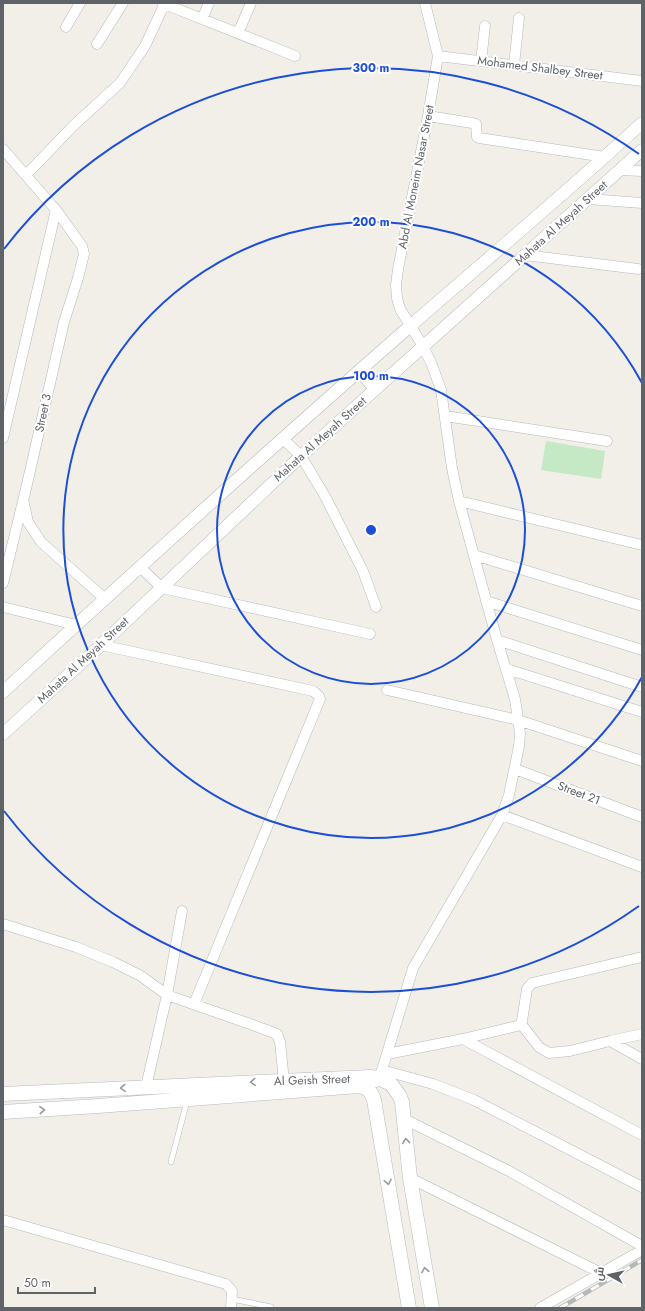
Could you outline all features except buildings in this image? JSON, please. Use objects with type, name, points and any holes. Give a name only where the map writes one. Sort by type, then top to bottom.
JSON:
[{"type":"main road","name":"Al Geish Street","points":[[3,1094],[370,1077],[380,1074]]},
{"type":"main road","points":[[380,1074],[391,1084],[402,1102],[410,1178],[432,1308]]},
{"type":"main road","name":"Al Geish Street","points":[[3,1112],[187,1100],[358,1086],[365,1087],[371,1091]]},
{"type":"main road","points":[[96,1089],[98,1106]]},
{"type":"main road","points":[[371,1091],[374,1100],[409,1308]]},
{"type":"street","points":[[66,27],[80,3]]},
{"type":"street","points":[[96,44],[123,3]]},
{"type":"street","points":[[26,175],[72,126],[120,83],[145,46],[164,3],[295,56]]},
{"type":"street","points":[[202,19],[209,3]]},
{"type":"street","points":[[238,33],[251,3]]},
{"type":"street","name":"Abd Al Moneim Nasar Street","points":[[371,1091],[380,1074],[387,1054],[413,968],[502,815],[509,795],[519,746],[518,720],[512,686],[497,640],[459,501],[452,468],[443,403],[437,379],[423,346],[400,310],[397,298],[396,285],[398,269],[428,116],[438,56],[425,3]]},
{"type":"street","points":[[514,65],[519,18]]},
{"type":"street","points":[[481,61],[485,26]]},
{"type":"street","name":"Mohamed Shalbey Street","points":[[438,56],[642,81]]},
{"type":"street","points":[[428,116],[476,124],[476,135],[479,138],[605,157]]},
{"type":"street","name":"Mahata Al Meyah Street","points":[[3,692],[282,439],[642,123]]},
{"type":"street","points":[[3,149],[56,210],[3,438]]},
{"type":"street","name":"Mahata Al Meyah Street","points":[[3,734],[101,645],[301,456],[642,150]]},
{"type":"street","points":[[620,170],[642,171]]},
{"type":"street","points":[[588,199],[642,203]]},
{"type":"street","name":"Street 3","points":[[3,583],[64,322],[84,254],[82,246],[56,210]]},
{"type":"street","points":[[525,255],[638,270]]},
{"type":"street","points":[[360,370],[375,389]]},
{"type":"street","points":[[445,416],[607,441]]},
{"type":"street","points":[[282,439],[301,456],[326,498],[363,571],[376,607]]},
{"type":"street","points":[[25,493],[24,507],[28,522],[41,542],[105,599]]},
{"type":"street","points":[[459,501],[642,545]]},
{"type":"street","points":[[474,555],[642,606]]},
{"type":"street","points":[[140,567],[162,588],[370,634]]},
{"type":"street","points":[[486,601],[642,650]]},
{"type":"street","points":[[3,607],[76,625]]},
{"type":"street","points":[[497,640],[642,687]]},
{"type":"street","points":[[101,645],[313,691],[319,696],[320,700],[311,725],[194,1004]]},
{"type":"street","points":[[507,669],[642,712]]},
{"type":"street","points":[[387,690],[518,720],[642,762]]},
{"type":"street","name":"Street 21","points":[[515,769],[642,817]]},
{"type":"street","points":[[502,815],[642,867]]},
{"type":"street","points":[[146,1087],[167,995],[182,911]]},
{"type":"street","points":[[4,928],[76,947],[113,962],[141,976],[167,995],[278,1035],[284,1081]]},
{"type":"street","points":[[521,1024],[527,989],[532,983],[642,958]]},
{"type":"street","points":[[387,1054],[463,1039],[521,1024]]},
{"type":"street","points":[[521,1024],[539,1047],[549,1053],[570,1051],[610,1040],[642,1034]]},
{"type":"street","points":[[463,1039],[642,1135]]},
{"type":"street","points":[[610,1040],[642,1059]]},
{"type":"street","points":[[380,1074],[433,1084],[474,1100],[642,1187]]},
{"type":"street","points":[[404,1119],[509,1171],[642,1246]]},
{"type":"street","points":[[410,1178],[601,1273]]},
{"type":"street","points":[[3,1220],[226,1284],[232,1291],[232,1304]]},
{"type":"street","points":[[540,1308],[642,1250]]},
{"type":"lane","points":[[171,1162],[187,1100]]},
{"type":"lane","points":[[232,1304],[271,1307]]},
{"type":"green space","points":[[546,441],[605,451],[601,479],[541,470]]},
{"type":"railway","points":[[560,1308],[642,1260]]}]
